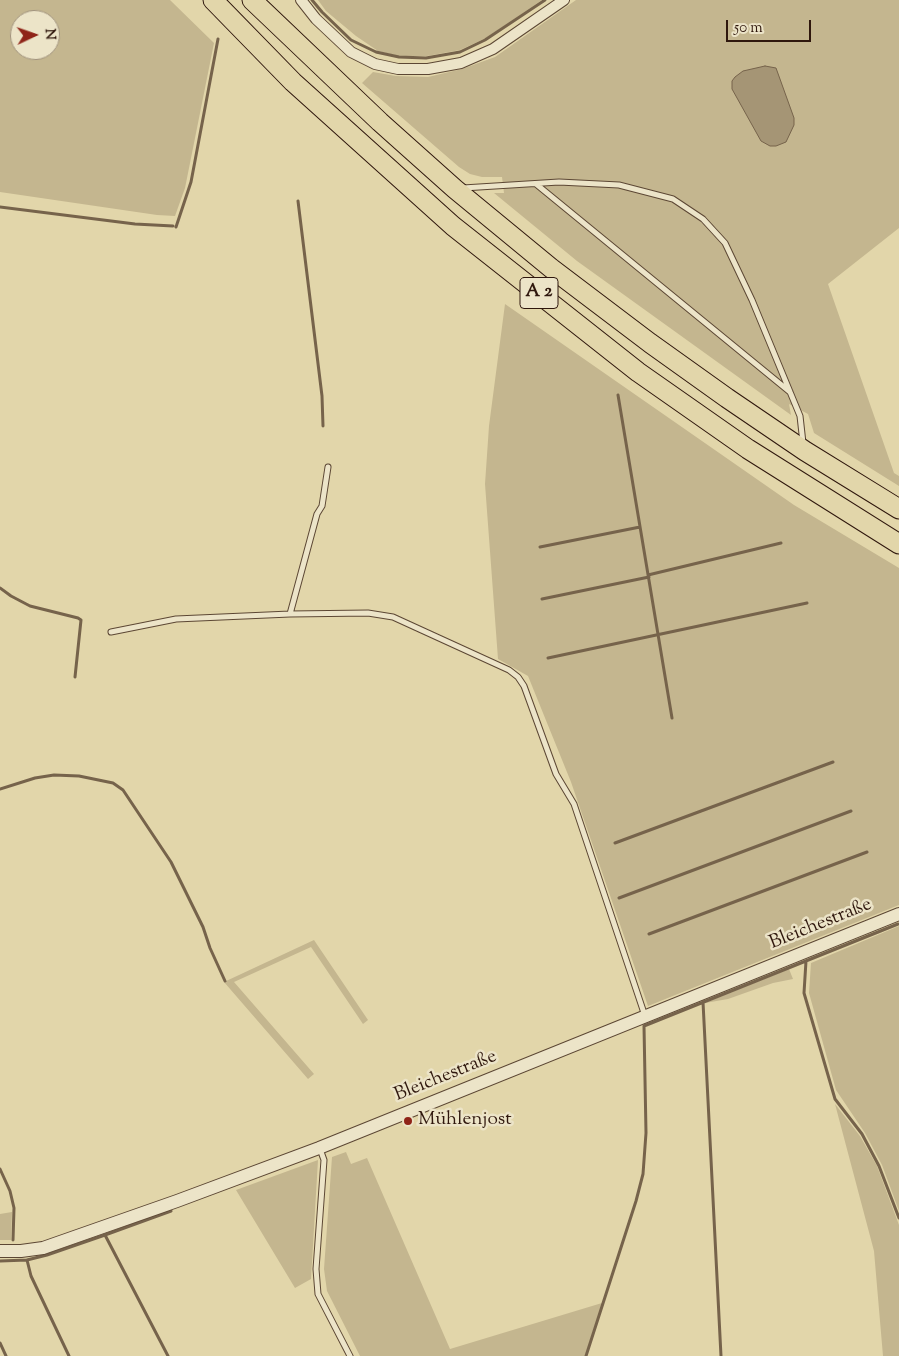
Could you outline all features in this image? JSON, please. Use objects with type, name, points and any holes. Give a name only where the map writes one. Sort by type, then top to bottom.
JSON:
[{"type":"highway","name":"A 2","points":[[213,0],[293,82],[461,232],[638,372],[748,449],[899,544]]},
{"type":"highway","name":"A 2","points":[[252,0],[358,102],[455,189],[551,268],[650,343],[805,451],[899,509]]},
{"type":"street","points":[[301,0],[316,19],[351,52],[375,64],[390,67],[428,69],[461,62],[493,49],[564,0]]},
{"type":"street","name":"Bleichestraße","points":[[0,1252],[44,1248],[319,1148],[899,914]]},
{"type":"lane","points":[[455,189],[559,182],[619,185],[673,199],[703,219],[725,243],[752,300],[800,416],[805,451]]},
{"type":"lane","points":[[536,184],[790,393]]},
{"type":"lane","points":[[290,614],[317,514],[322,506],[328,467]]},
{"type":"lane","points":[[111,632],[176,619],[290,614],[368,614],[393,617],[509,670],[518,677],[524,686],[556,774],[574,804],[645,1016]]},
{"type":"lane","points":[[319,1148],[324,1160],[316,1269],[318,1294],[350,1356]]},
{"type":"shaded area","points":[[0,0],[170,0],[214,43],[185,188],[175,216],[0,192]]},
{"type":"shaded area","points":[[318,0],[542,0],[486,38],[460,50],[427,56],[399,56],[378,51],[356,36],[326,11]]},
{"type":"shaded area","points":[[576,0],[899,0],[899,228],[828,284],[894,473],[899,476],[899,486],[814,433],[808,414],[789,404],[791,415],[577,261],[494,193],[504,193],[502,177],[482,177],[470,174],[459,167],[362,83],[373,72],[396,76],[428,77],[462,69],[495,57]]},
{"type":"shaded area","points":[[765,66],[776,68],[794,118],[794,125],[786,142],[776,146],[770,146],[761,141],[732,89],[732,81],[743,71]]},
{"type":"shaded area","points":[[505,304],[794,505],[899,568],[899,905],[648,1006],[571,782],[528,676],[498,659],[485,484],[489,426]]},
{"type":"shaded area","points":[[899,926],[899,1211],[882,1165],[865,1133],[836,1090],[809,993],[811,963]]},
{"type":"shaded area","points":[[314,940],[368,1020],[363,1024],[311,947],[234,982],[314,1074],[308,1079],[224,982]]},
{"type":"shaded area","points":[[789,969],[793,979],[773,983],[728,999],[705,1003]]},
{"type":"shaded area","points":[[835,1104],[860,1136],[877,1166],[899,1225],[899,1356],[883,1356],[874,1251]]},
{"type":"shaded area","points":[[346,1152],[351,1164],[367,1158],[450,1349],[602,1303],[585,1356],[360,1356],[327,1291],[324,1269],[332,1157]]},
{"type":"shaded area","points":[[318,1160],[311,1279],[295,1288],[236,1190]]},
{"type":"shaded area","points":[[12,1212],[11,1240],[0,1240],[0,1214]]},
{"type":"waterway","points":[[312,0],[351,40],[376,52],[399,57],[426,58],[460,52],[485,40],[545,0]]},
{"type":"waterway","points":[[176,227],[191,182],[218,39]]},
{"type":"waterway","points":[[298,201],[322,396],[323,426]]},
{"type":"waterway","points":[[0,207],[135,224],[173,226]]},
{"type":"waterway","points":[[618,395],[672,718]]},
{"type":"waterway","points":[[540,547],[640,527]]},
{"type":"waterway","points":[[648,575],[781,543]]},
{"type":"waterway","points":[[542,599],[649,577]]},
{"type":"waterway","points":[[0,588],[30,606],[81,620],[75,677]]},
{"type":"waterway","points":[[548,658],[807,603]]},
{"type":"waterway","points":[[615,843],[833,762]]},
{"type":"waterway","points":[[0,789],[35,778],[54,775],[79,776],[113,783],[123,790],[171,862],[203,927],[225,981]]},
{"type":"waterway","points":[[619,898],[851,811]]},
{"type":"waterway","points":[[649,934],[867,852]]},
{"type":"waterway","points":[[586,1356],[643,1174],[646,1133],[644,1026],[898,924]]},
{"type":"waterway","points":[[806,961],[804,993],[835,1099],[862,1134],[879,1166],[899,1218]]},
{"type":"waterway","points":[[703,1002],[721,1356]]},
{"type":"waterway","points":[[0,1169],[10,1191],[14,1208],[13,1240]]},
{"type":"waterway","points":[[168,1356],[105,1235],[171,1211]]},
{"type":"waterway","points":[[0,1261],[27,1260],[105,1235]]},
{"type":"waterway","points":[[27,1260],[31,1276],[69,1356]]},
{"type":"waterway","points":[[0,1343],[6,1356]]},
{"type":"place","name":"Mühlenjost","points":[[408,1121]]}]
